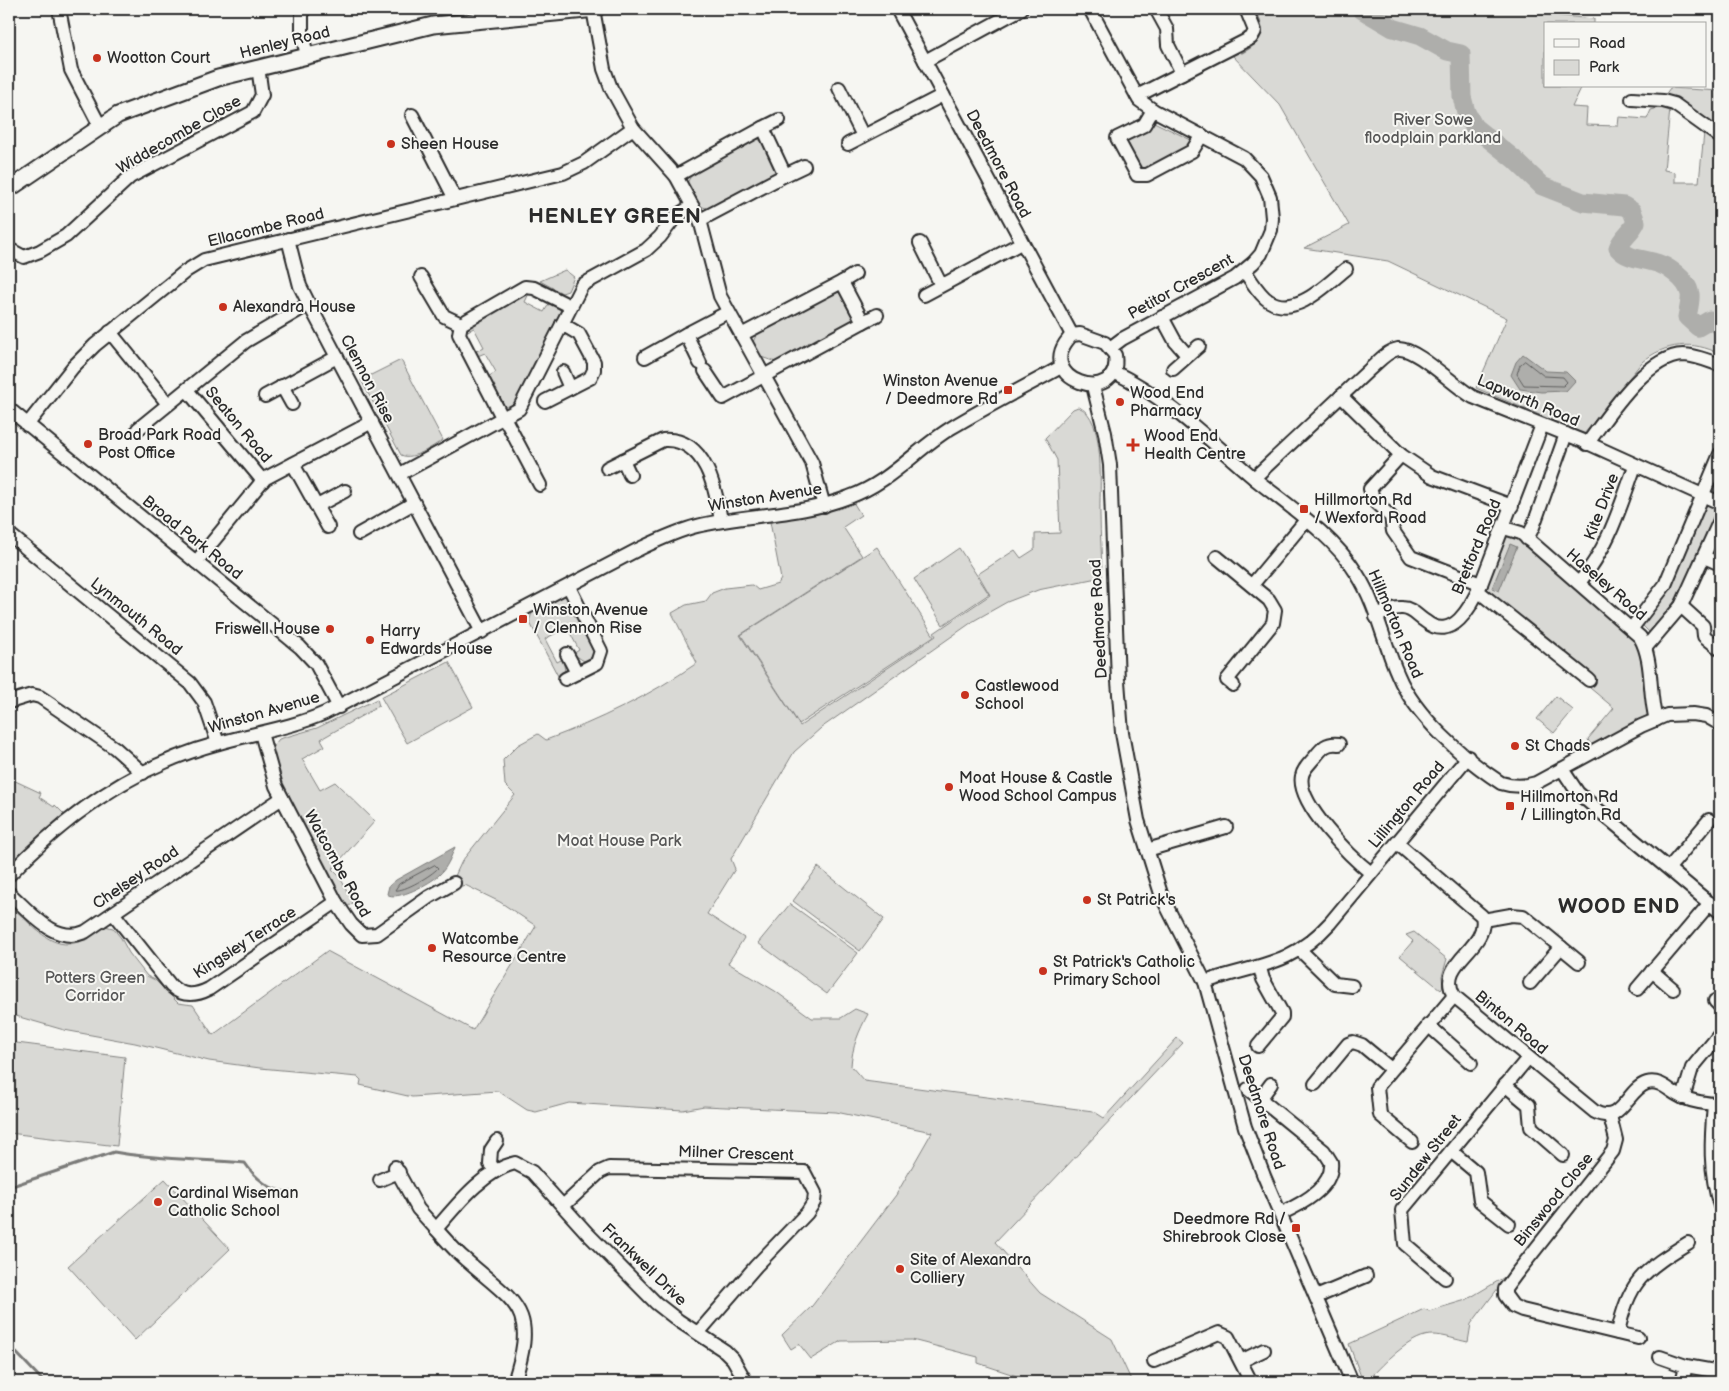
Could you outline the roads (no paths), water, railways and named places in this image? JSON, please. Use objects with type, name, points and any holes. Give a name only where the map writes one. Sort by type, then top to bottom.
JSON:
[{"type":"main road","name":"Henley Road","points":[[9,189],[100,126],[156,99],[218,78],[433,25],[594,9]]},
{"type":"street","points":[[60,9],[71,70],[100,126]]},
{"type":"street","points":[[302,9],[302,35],[307,55]]},
{"type":"street","points":[[594,9],[604,69],[618,104],[633,128],[676,176],[700,220],[717,285],[728,312],[765,374],[812,463],[824,506]]},
{"type":"street","name":"Deedmore Road","points":[[897,9],[1072,335]]},
{"type":"street","points":[[1156,9],[1167,29],[1168,45],[1182,73]]},
{"type":"street","points":[[1137,96],[1251,38],[1255,31],[1246,9]]},
{"type":"street","name":"Petitor Crescent","points":[[1095,10],[1137,96],[1153,110],[1244,158],[1261,176],[1270,197],[1272,218],[1266,244],[1253,264],[1245,272],[1162,317],[1110,348]]},
{"type":"street","points":[[924,61],[1012,11]]},
{"type":"street","name":"Widdecombe Close","points":[[9,250],[24,256],[40,251],[66,236],[130,177],[253,112],[262,95],[258,67]]},
{"type":"street","points":[[839,88],[863,136]]},
{"type":"street","points":[[848,144],[943,95]]},
{"type":"street","points":[[1632,99],[1663,101],[1674,104],[1720,137]]},
{"type":"street","points":[[1153,110],[1144,125],[1117,138],[1137,175],[1147,175],[1192,152],[1202,135]]},
{"type":"street","points":[[412,116],[455,199]]},
{"type":"street","points":[[676,176],[779,120]]},
{"type":"street","name":"Ellacombe Road","points":[[27,425],[73,367],[98,348],[110,332],[194,265],[210,258],[575,168],[633,128]]},
{"type":"street","points":[[764,128],[785,175]]},
{"type":"street","points":[[700,220],[804,166]]},
{"type":"street","points":[[400,474],[504,419],[519,409],[524,403],[570,306],[582,285],[646,250],[660,237],[676,216],[692,206]]},
{"type":"street","name":"Clennon Rise","points":[[288,240],[300,286],[482,632]]},
{"type":"street","points":[[920,243],[942,285]]},
{"type":"street","points":[[924,295],[1021,243]]},
{"type":"street","points":[[1245,272],[1270,301],[1290,306],[1312,296],[1346,269]]},
{"type":"street","points":[[741,335],[855,274]]},
{"type":"street","points":[[421,276],[444,316],[461,324]]},
{"type":"street","points":[[842,282],[863,322]]},
{"type":"street","points":[[540,485],[459,334],[461,324],[525,287],[534,288],[570,306]]},
{"type":"street","points":[[138,429],[257,333],[310,304]]},
{"type":"street","points":[[645,357],[702,324],[728,312]]},
{"type":"street","points":[[686,334],[702,367],[723,398],[877,315]]},
{"type":"street","points":[[1162,317],[1175,341],[1187,355]]},
{"type":"street","points":[[545,401],[590,378],[595,366],[580,334],[562,324]]},
{"type":"street","points":[[110,332],[168,404]]},
{"type":"street","points":[[1072,335],[1086,335],[1110,348],[1115,355],[1114,372],[1105,382],[1093,386],[1067,375],[1061,368],[1062,348],[1072,335]]},
{"type":"street","points":[[1173,369],[1199,346]]},
{"type":"street","name":"Lapworth Road","points":[[1254,478],[1388,353],[1398,349],[1408,350],[1425,360],[1459,389],[1473,397],[1566,434],[1720,503]]},
{"type":"street","points":[[1588,444],[1632,388],[1656,363],[1684,355],[1720,365]]},
{"type":"street","points":[[265,396],[337,357]]},
{"type":"street","name":"Winston Avenue","points":[[9,875],[44,840],[73,816],[143,773],[218,743],[306,721],[339,706],[676,532],[721,521],[824,506],[850,497],[880,483],[950,428],[1061,368]]},
{"type":"street","points":[[563,372],[570,388]]},
{"type":"street","name":"Hillmorton Road","points":[[1114,372],[1154,394],[1331,542],[1351,564],[1364,586],[1399,678],[1417,709],[1438,732],[1493,777],[1513,786],[1527,786],[1536,783],[1667,715],[1693,714],[1706,716],[1720,724]]},
{"type":"street","points":[[282,386],[292,404]]},
{"type":"street","name":"Deedmore Road","points":[[1093,386],[1105,433],[1110,465],[1113,604],[1122,732],[1138,820],[1162,898],[1205,982],[1245,1127],[1352,1382]]},
{"type":"street","name":"Seaton Road","points":[[187,390],[263,480]]},
{"type":"street","points":[[1341,396],[1401,455],[1432,476],[1512,506]]},
{"type":"street","name":"Broad Park Road","points":[[9,409],[310,656],[320,670],[339,706]]},
{"type":"street","points":[[196,562],[263,480],[372,422]]},
{"type":"street","name":"Bretford Road","points":[[1376,617],[1401,607],[1409,609],[1437,628],[1450,628],[1474,600],[1480,588],[1542,425]]},
{"type":"street","points":[[1527,538],[1533,527],[1566,434]]},
{"type":"street","points":[[607,468],[663,440],[684,445],[699,457],[710,474],[721,521]]},
{"type":"street","points":[[1632,628],[1665,585],[1720,454]]},
{"type":"street","points":[[1401,455],[1370,489],[1374,502],[1391,516],[1393,532],[1411,557],[1480,588],[1589,680]]},
{"type":"street","points":[[623,460],[630,475]]},
{"type":"street","points":[[293,464],[328,527]]},
{"type":"street","name":"Kite Drive","points":[[1579,583],[1596,562],[1607,542],[1635,466]]},
{"type":"street","points":[[317,506],[345,492]]},
{"type":"street","points":[[359,534],[414,503]]},
{"type":"street","points":[[1252,585],[1306,520]]},
{"type":"street","points":[[1646,647],[1681,606],[1720,520]]},
{"type":"street","name":"Haseley Road","points":[[1504,528],[1521,533],[1632,628],[1646,647],[1650,660],[1650,690],[1656,720]]},
{"type":"street","name":"Lynmouth Road","points":[[9,534],[190,683],[204,702],[218,743]]},
{"type":"street","points":[[1217,557],[1272,603],[1275,617],[1273,623],[1227,680],[1233,685]]},
{"type":"street","points":[[1704,557],[1720,564]]},
{"type":"street","points":[[565,679],[597,663],[601,651],[569,586]]},
{"type":"street","points":[[1681,606],[1703,626],[1704,636],[1720,649]]},
{"type":"street","points":[[567,654],[577,673]]},
{"type":"street","points":[[9,702],[32,695],[40,697],[115,748],[143,773]]},
{"type":"street","name":"Watcombe Road","points":[[261,733],[271,774],[282,798],[336,902],[356,930],[362,935],[377,934],[429,897],[454,883]]},
{"type":"street","name":"Lillington Road","points":[[1340,744],[1331,743],[1323,748],[1303,772],[1301,783],[1323,825],[1346,852],[1371,874]]},
{"type":"street","name":"Lillington Road","points":[[1205,982],[1260,968],[1283,960],[1300,950],[1322,931],[1468,757]]},
{"type":"street","points":[[1562,769],[1578,793],[1720,912]]},
{"type":"street","name":"Chelsey Road","points":[[9,893],[54,932],[68,937],[85,932],[282,798]]},
{"type":"street","points":[[1669,868],[1709,820]]},
{"type":"street","points":[[1147,850],[1226,827]]},
{"type":"street","points":[[1397,843],[1479,912],[1483,920],[1511,915],[1523,916],[1579,962]]},
{"type":"street","name":"Kingsley Terrace","points":[[113,913],[171,986],[183,994],[190,995],[209,989],[336,902]]},
{"type":"street","points":[[1637,989],[1710,903]]},
{"type":"street","name":"Binton Road","points":[[1483,920],[1480,937],[1452,971],[1450,988],[1454,996],[1595,1112],[1610,1116]]},
{"type":"street","points":[[1530,984],[1561,946]]},
{"type":"street","points":[[1300,950],[1335,984],[1352,986]]},
{"type":"street","points":[[1258,1046],[1282,1017],[1282,1013],[1263,979],[1260,968]]},
{"type":"street","points":[[1652,971],[1673,989]]},
{"type":"street","points":[[1412,1142],[1380,1115],[1377,1087],[1454,996]]},
{"type":"street","points":[[1428,1025],[1472,1063]]},
{"type":"street","points":[[1683,1098],[1692,1068],[1720,1034]]},
{"type":"street","points":[[1315,1084],[1353,1042],[1362,1045],[1391,1069]]},
{"type":"street","name":"Sundew Street","points":[[1445,1278],[1405,1244],[1402,1214],[1405,1206],[1528,1058]]},
{"type":"street","points":[[1610,1116],[1619,1110],[1641,1086],[1650,1082],[1660,1083],[1683,1098],[1717,1104],[1711,1142],[1712,1175],[1720,1206]]},
{"type":"street","points":[[1260,1099],[1271,1084]]},
{"type":"street","points":[[1505,1085],[1529,1105],[1531,1127],[1563,1155]]},
{"type":"street","points":[[1248,1089],[1324,1151],[1331,1162],[1329,1176],[1312,1197],[1280,1214]]},
{"type":"street","name":"Binswood Close","points":[[1610,1116],[1616,1140],[1613,1151],[1516,1274],[1505,1289],[1505,1295],[1508,1301],[1522,1310],[1618,1333]]},
{"type":"street","points":[[436,1229],[458,1204],[496,1171],[490,1164],[491,1150],[497,1141]]},
{"type":"street","points":[[1451,1151],[1476,1172],[1480,1200],[1509,1224]]},
{"type":"street","name":"Frankwell Drive","points":[[496,1171],[515,1163],[522,1165],[532,1172],[562,1206],[656,1302],[733,1359],[746,1382]]},
{"type":"street","name":"Milner Crescent","points":[[562,1206],[600,1172],[609,1168],[804,1172],[815,1193],[814,1202],[807,1213],[756,1266],[698,1333]]},
{"type":"street","points":[[380,1180],[397,1169],[418,1209],[464,1259],[504,1291],[519,1310],[525,1336],[524,1350],[514,1382]]},
{"type":"street","points":[[1638,1338],[1618,1333],[1625,1300],[1634,1285],[1661,1260],[1688,1243]]},
{"type":"street","points":[[1316,1297],[1366,1276]]},
{"type":"street","points":[[1154,1361],[1219,1332],[1228,1337],[1251,1382]]},
{"type":"street","points":[[1241,1361],[1264,1350]]},
{"type":"street","points":[[1660,1357],[1686,1366],[1720,1372]]},
{"type":"street","points":[[1682,1382],[1686,1366]]},
{"type":"water","points":[[1523,354],[1546,371],[1566,372],[1575,381],[1566,391],[1541,392],[1520,389],[1511,375],[1516,362]]},
{"type":"water","points":[[1510,544],[1517,547],[1499,591],[1492,588]]},
{"type":"water","points":[[455,847],[447,866],[435,878],[405,894],[391,896],[387,894],[389,886],[396,880]]},
{"type":"waterway","points":[[1242,52],[1259,39],[1261,30],[1255,9]]},
{"type":"waterway","points":[[1361,9],[1393,28],[1420,36],[1447,51],[1461,54],[1462,97],[1466,112],[1474,127],[1514,159],[1542,186],[1583,202],[1624,206],[1632,211],[1636,222],[1618,248],[1630,256],[1670,269],[1681,278],[1688,288],[1690,302],[1687,317],[1698,327],[1710,320],[1720,326]]},
{"type":"waterway","points":[[9,1187],[114,1152],[163,1158],[245,1163],[254,1174],[270,1187],[290,1192]]},
{"type":"waterway","points":[[9,1345],[44,1382]]},
{"type":"place","name":"Wootton Court","points":[[97,58]]},
{"type":"place","name":"Sheen House","points":[[391,144]]},
{"type":"place","name":"Alexandra House","points":[[223,307]]},
{"type":"place","name":"Winston Avenue / Deedmore Rd","points":[[1008,390]]},
{"type":"place","name":"Wood End Pharmacy","points":[[1120,402]]},
{"type":"place","name":"Broad Park Road Post Office","points":[[88,444]]},
{"type":"place","name":"Wood End Health Centre","points":[[1133,445]]},
{"type":"place","name":"Hillmorton Rd / Wexford Road","points":[[1304,509]]},
{"type":"place","name":"Winston Avenue / Clennon Rise","points":[[523,619]]},
{"type":"place","name":"Friswell House","points":[[330,629]]},
{"type":"place","name":"Harry Edwards House","points":[[370,640]]},
{"type":"place","name":"Castlewood School","points":[[965,695]]},
{"type":"place","name":"St Chads","points":[[1515,746]]},
{"type":"place","name":"Moat House & Castle Wood School Campus","points":[[949,787]]},
{"type":"place","name":"Hillmorton Rd / Lillington Rd","points":[[1510,806]]},
{"type":"place","name":"St Patrick's","points":[[1087,900]]},
{"type":"place","name":"Watcombe Resource Centre","points":[[432,948]]},
{"type":"place","name":"St Patrick's Catholic Primary School","points":[[1043,971]]},
{"type":"place","name":"Cardinal Wiseman Catholic School","points":[[158,1202]]},
{"type":"place","name":"Deedmore Rd / Shirebrook Close","points":[[1296,1228]]},
{"type":"place","name":"Site of Alexandra Colliery","points":[[900,1269]]},
{"type":"district","name":"HENLEY GREEN","points":[[615,216]]},
{"type":"district","name":"WOOD END","points":[[1619,906]]},
{"type":"park label","name":"River Sowe floodplain parkland","points":[[1433,129]]},
{"type":"park label","name":"Moat House Park","points":[[619,841]]},
{"type":"park label","name":"Potters Green Corridor","points":[[95,987]]}]
